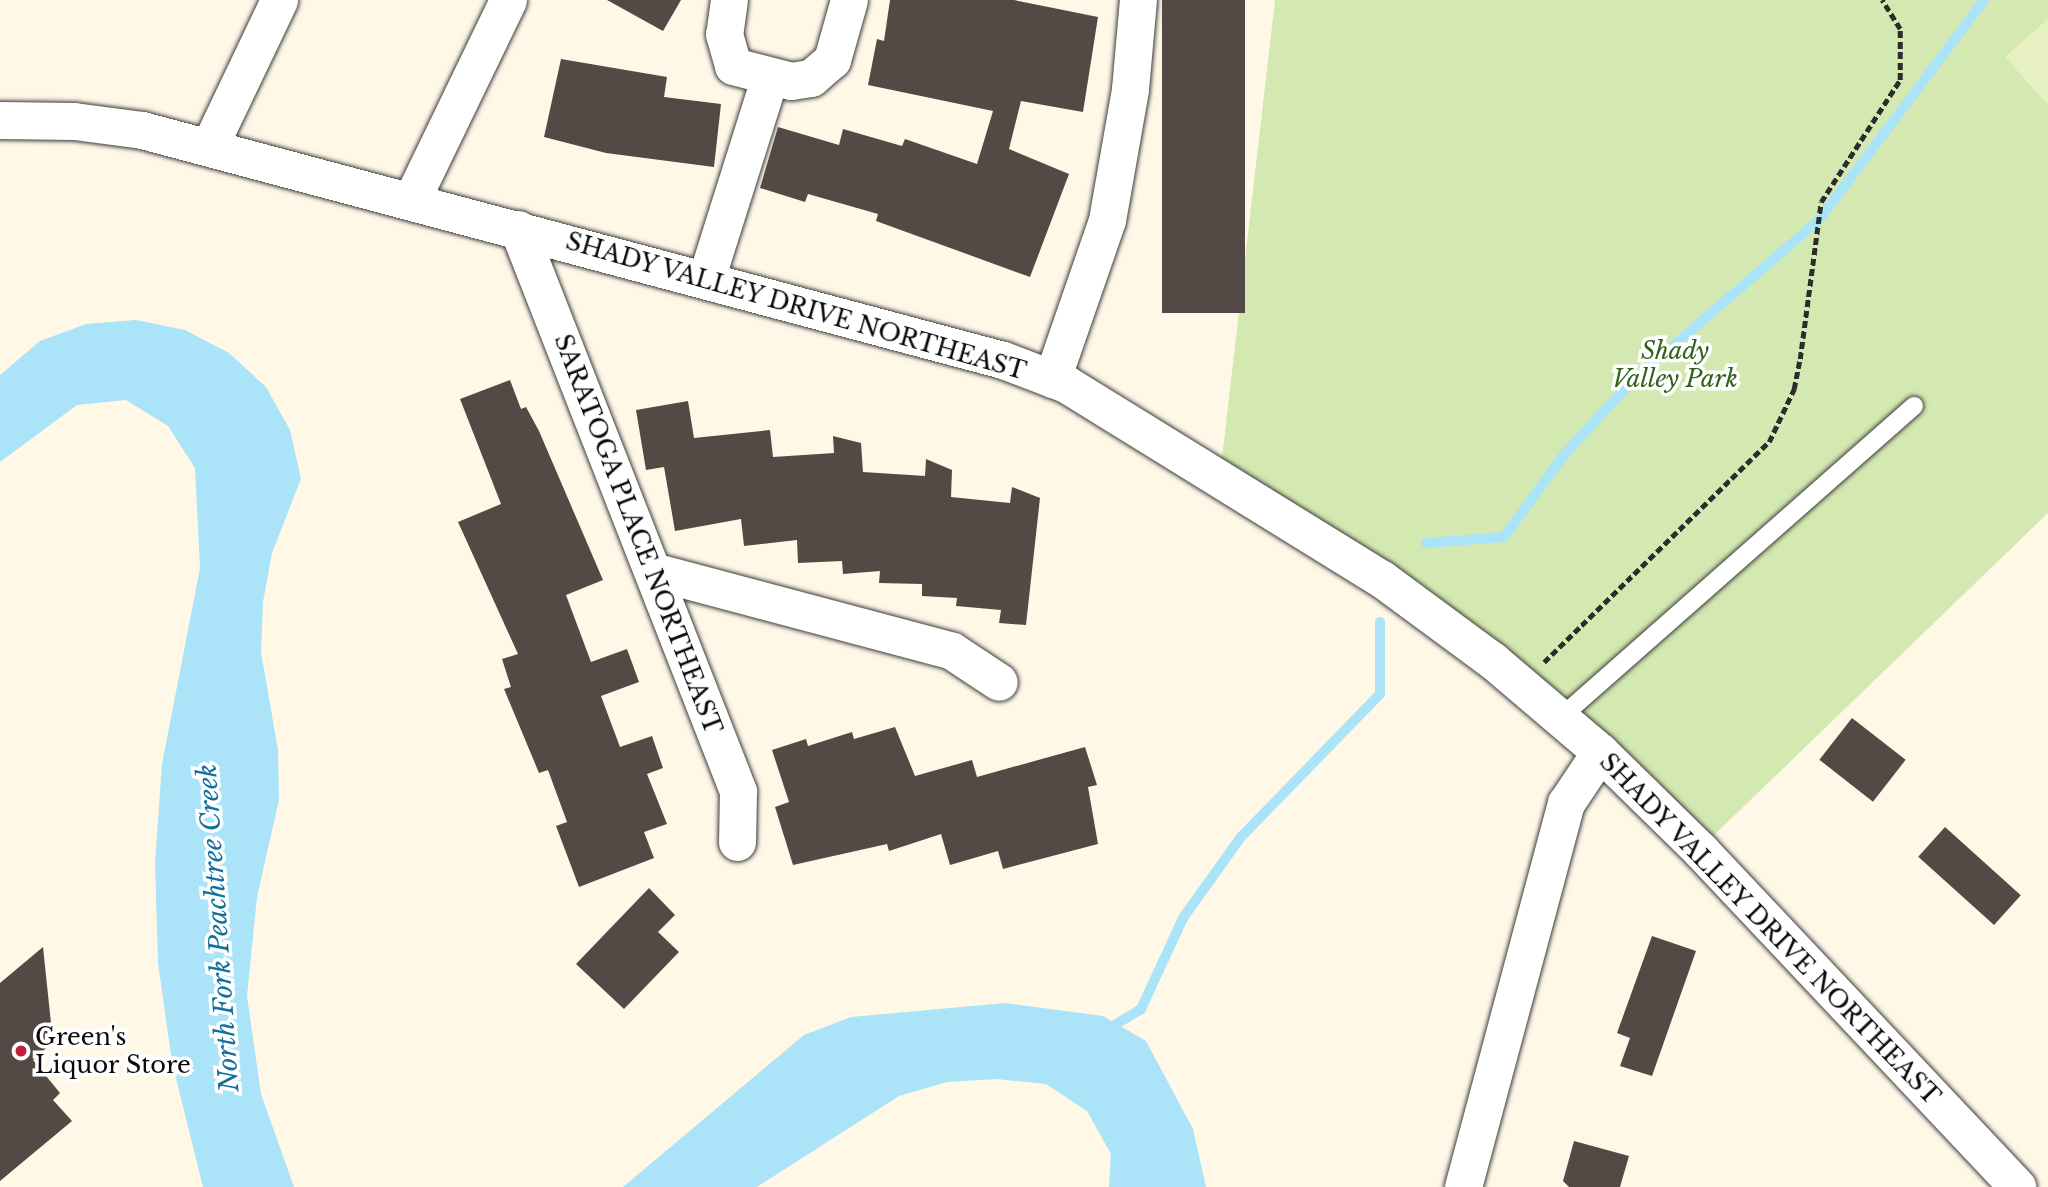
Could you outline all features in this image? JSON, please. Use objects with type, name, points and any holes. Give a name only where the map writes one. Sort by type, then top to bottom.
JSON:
[{"type":"street","points":[[209,147],[279,0]]},
{"type":"street","points":[[411,201],[508,0]]},
{"type":"street","points":[[729,0],[727,57],[733,66],[769,79],[811,78],[822,72],[832,60],[849,0]]},
{"type":"street","points":[[1052,379],[1107,220],[1130,89],[1138,0]]},
{"type":"street","points":[[706,279],[769,79]]},
{"type":"street","name":"SHADY VALLEY DRIVE NORTHEAST","points":[[0,120],[74,121],[142,130],[1003,360],[1052,379],[1382,579],[1522,686],[1600,752],[1700,850],[2018,1187]]},
{"type":"street","name":"SARATOGA PLACE NORTHEAST","points":[[518,229],[656,572],[737,791],[737,842]]},
{"type":"street","points":[[656,572],[952,651],[999,682]]},
{"type":"street","points":[[1463,1187],[1566,803],[1600,752]]},
{"type":"lane","points":[[1560,718],[1914,406]]},
{"type":"path","points":[[1522,686],[1769,442],[1794,389],[1821,202],[1900,80],[1900,29],[1882,0]]},
{"type":"green space","name":"Shady Valley Park","points":[[1275,0],[2048,0],[2048,513],[1710,839],[1219,484]]},
{"type":"green space","points":[[2048,19],[2048,105],[2005,57]]},
{"type":"water","name":"North Fork Peachtree Creek","points":[[136,320],[185,330],[229,353],[266,387],[290,430],[301,479],[272,553],[263,602],[261,652],[278,750],[279,800],[257,897],[247,996],[261,1094],[294,1187],[203,1187],[172,1062],[158,963],[155,863],[162,764],[200,568],[195,468],[168,426],[126,400],[77,405],[0,462],[0,375],[40,341],[86,324]]},
{"type":"water","points":[[1005,1003],[1103,1016],[1146,1041],[1193,1129],[1206,1187],[1109,1187],[1111,1154],[1087,1111],[1046,1084],[997,1079],[947,1082],[899,1096],[757,1187],[623,1187],[804,1035],[851,1017]]},
{"type":"building","points":[[607,0],[681,0],[663,31]]},
{"type":"building","points":[[890,0],[1014,0],[1098,17],[1083,112],[1021,101],[1009,149],[1069,174],[1030,277],[876,221],[878,214],[808,194],[805,202],[760,188],[778,127],[839,145],[843,129],[902,146],[905,139],[977,164],[993,111],[868,85],[877,39],[884,41]]},
{"type":"building","points":[[1162,0],[1245,0],[1245,313],[1162,313]]},
{"type":"building","points":[[561,59],[667,77],[664,97],[721,104],[714,167],[606,153],[544,137]]},
{"type":"building","points":[[510,380],[521,409],[526,407],[539,431],[603,580],[566,595],[591,662],[627,649],[639,682],[601,696],[620,747],[652,736],[663,768],[647,774],[667,824],[644,832],[654,858],[579,887],[556,826],[567,822],[548,770],[539,773],[504,689],[511,687],[502,659],[518,654],[458,522],[501,504],[460,399]]},
{"type":"building","points":[[688,401],[694,438],[770,430],[773,457],[834,453],[833,436],[861,443],[863,472],[925,476],[926,459],[952,470],[951,497],[1010,503],[1012,487],[1040,498],[1026,625],[999,623],[1001,610],[956,606],[957,598],[922,596],[922,584],[879,583],[880,571],[843,574],[842,561],[798,563],[797,540],[744,546],[741,519],[675,531],[664,467],[646,470],[636,410]]},
{"type":"building","points":[[1852,718],[1906,760],[1873,802],[1819,760]]},
{"type":"building","points":[[895,727],[915,776],[972,760],[977,777],[1085,747],[1097,785],[1088,787],[1098,844],[1003,869],[998,851],[950,865],[941,834],[889,851],[887,844],[793,865],[775,807],[789,802],[772,750],[806,739],[808,746],[852,732],[854,739]]},
{"type":"building","points":[[1945,827],[2021,895],[1994,925],[1918,857]]},
{"type":"building","points":[[649,888],[675,915],[658,932],[679,952],[624,1009],[576,964]]},
{"type":"building","points":[[1652,936],[1696,951],[1652,1076],[1620,1066],[1630,1038],[1617,1033]]},
{"type":"building","name":"Green's Liquor Store","points":[[43,947],[53,1042],[33,1060],[60,1093],[53,1100],[72,1121],[0,1181],[0,983]]},
{"type":"building","points":[[1574,1141],[1629,1156],[1620,1187],[1569,1187],[1563,1181]]},
{"type":"waterway","points":[[1426,543],[1504,537],[1563,456],[1630,383],[1819,220],[1984,0]]},
{"type":"waterway","points":[[1108,1029],[1141,1009],[1183,918],[1241,837],[1380,694],[1380,622]]},
{"type":"place","name":"Green's Liquor Store","points":[[21,1051]]}]
